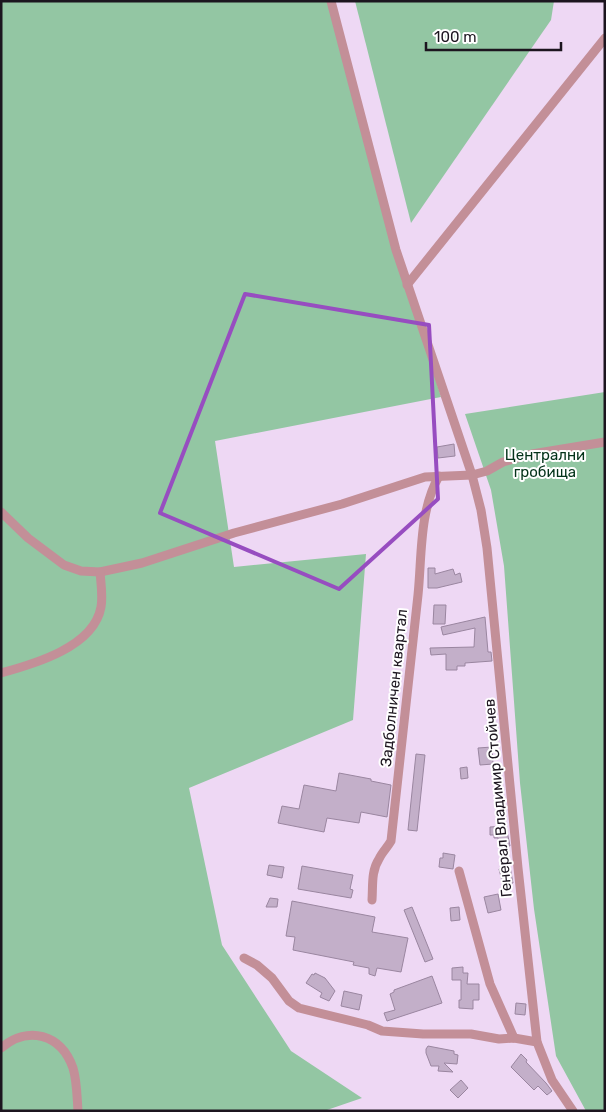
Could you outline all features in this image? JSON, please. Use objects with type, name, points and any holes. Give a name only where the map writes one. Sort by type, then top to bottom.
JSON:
[{"type":"street","name":"Генерал Владимир Стойчев","points":[[331,1],[407,285],[472,475],[481,510],[487,548],[537,1042],[552,1080],[573,1111]]},
{"type":"street","points":[[407,285],[605,38]]},
{"type":"street","points":[[1,512],[28,538],[64,566],[81,572],[100,572],[142,563],[234,533],[342,504],[425,477],[472,475],[488,470],[503,462],[532,454],[605,442]]},
{"type":"street","name":"Задболничен квартал","points":[[372,900],[374,868],[390,842],[426,514],[432,489],[438,476]]},
{"type":"street","points":[[1,673],[50,658],[84,636],[95,622],[101,609],[100,572]]},
{"type":"street","points":[[459,871],[490,984],[514,1038]]},
{"type":"street","points":[[244,958],[257,965],[272,978],[290,1001],[299,1008],[382,1030],[422,1034],[471,1034],[499,1039],[514,1038],[537,1042]]},
{"type":"street","points":[[1,1048],[10,1040],[24,1035],[35,1034],[56,1044],[72,1065],[75,1075],[78,1111]]},
{"type":"highlighted area","points":[[245,294],[429,325],[438,499],[339,589],[160,513]]},
{"type":"green space","points":[[1,1],[332,1],[388,220],[441,397],[215,441],[234,567],[366,554],[353,720],[189,788],[222,945],[291,1051],[362,1098],[327,1110],[1,1111]]},
{"type":"green space","points":[[355,1],[554,1],[551,20],[411,223]]},
{"type":"green space","name":"Централни гробища","points":[[605,392],[605,1111],[586,1111],[556,1056],[534,909],[520,783],[504,566],[491,490],[465,414]]},
{"type":"building","points":[[454,444],[455,456],[438,458],[437,447]]},
{"type":"building","points":[[428,568],[435,568],[435,574],[453,569],[455,575],[460,573],[462,582],[437,588],[428,588]]},
{"type":"building","points":[[434,605],[446,605],[445,624],[433,624]]},
{"type":"building","points":[[485,617],[488,652],[491,652],[492,661],[465,663],[465,666],[457,666],[457,670],[446,670],[446,654],[431,655],[430,648],[474,647],[475,628],[443,635],[441,627]]},
{"type":"building","points":[[492,747],[493,764],[480,765],[478,748]]},
{"type":"building","points":[[416,754],[425,755],[417,831],[408,830]]},
{"type":"building","points":[[467,767],[468,778],[461,779],[460,768]]},
{"type":"building","points":[[339,773],[391,785],[387,817],[361,812],[359,823],[327,818],[324,832],[278,823],[282,806],[299,809],[304,785],[336,791]]},
{"type":"building","points":[[506,826],[510,846],[499,846],[498,838],[490,835],[490,827]]},
{"type":"building","points":[[443,853],[455,855],[453,869],[439,867],[440,858],[443,858]]},
{"type":"building","points":[[269,865],[284,867],[282,878],[267,875]]},
{"type":"building","points":[[302,866],[353,875],[350,889],[353,890],[351,898],[298,889]]},
{"type":"building","points":[[510,867],[513,883],[503,885],[499,869]]},
{"type":"building","points":[[498,894],[501,910],[488,913],[484,897]]},
{"type":"building","points":[[270,898],[278,899],[277,907],[266,907]]},
{"type":"building","points":[[292,901],[375,917],[372,932],[408,938],[401,972],[377,968],[375,976],[369,974],[369,968],[353,965],[354,962],[293,950],[295,937],[286,936]]},
{"type":"building","points":[[412,907],[433,959],[425,962],[404,910]]},
{"type":"building","points":[[459,907],[460,920],[451,921],[450,908]]},
{"type":"building","points":[[463,967],[463,973],[468,973],[467,984],[479,984],[479,1000],[473,1000],[473,1009],[459,1008],[461,980],[452,980],[452,968]]},
{"type":"building","points":[[315,973],[325,978],[335,991],[329,1001],[320,997],[322,993],[306,983],[312,974],[314,975]]},
{"type":"building","points":[[432,976],[442,1003],[387,1021],[384,1013],[395,1010],[390,994],[394,990]]},
{"type":"building","points":[[344,991],[362,995],[359,1010],[341,1006]]},
{"type":"building","points":[[516,1003],[526,1004],[525,1015],[515,1014]]},
{"type":"building","points":[[428,1046],[454,1051],[454,1054],[458,1055],[457,1064],[444,1063],[453,1072],[438,1071],[439,1066],[431,1066],[426,1053]]},
{"type":"building","points":[[521,1054],[552,1091],[547,1095],[538,1086],[534,1090],[511,1067]]},
{"type":"building","points":[[461,1080],[468,1088],[458,1098],[450,1090]]}]
